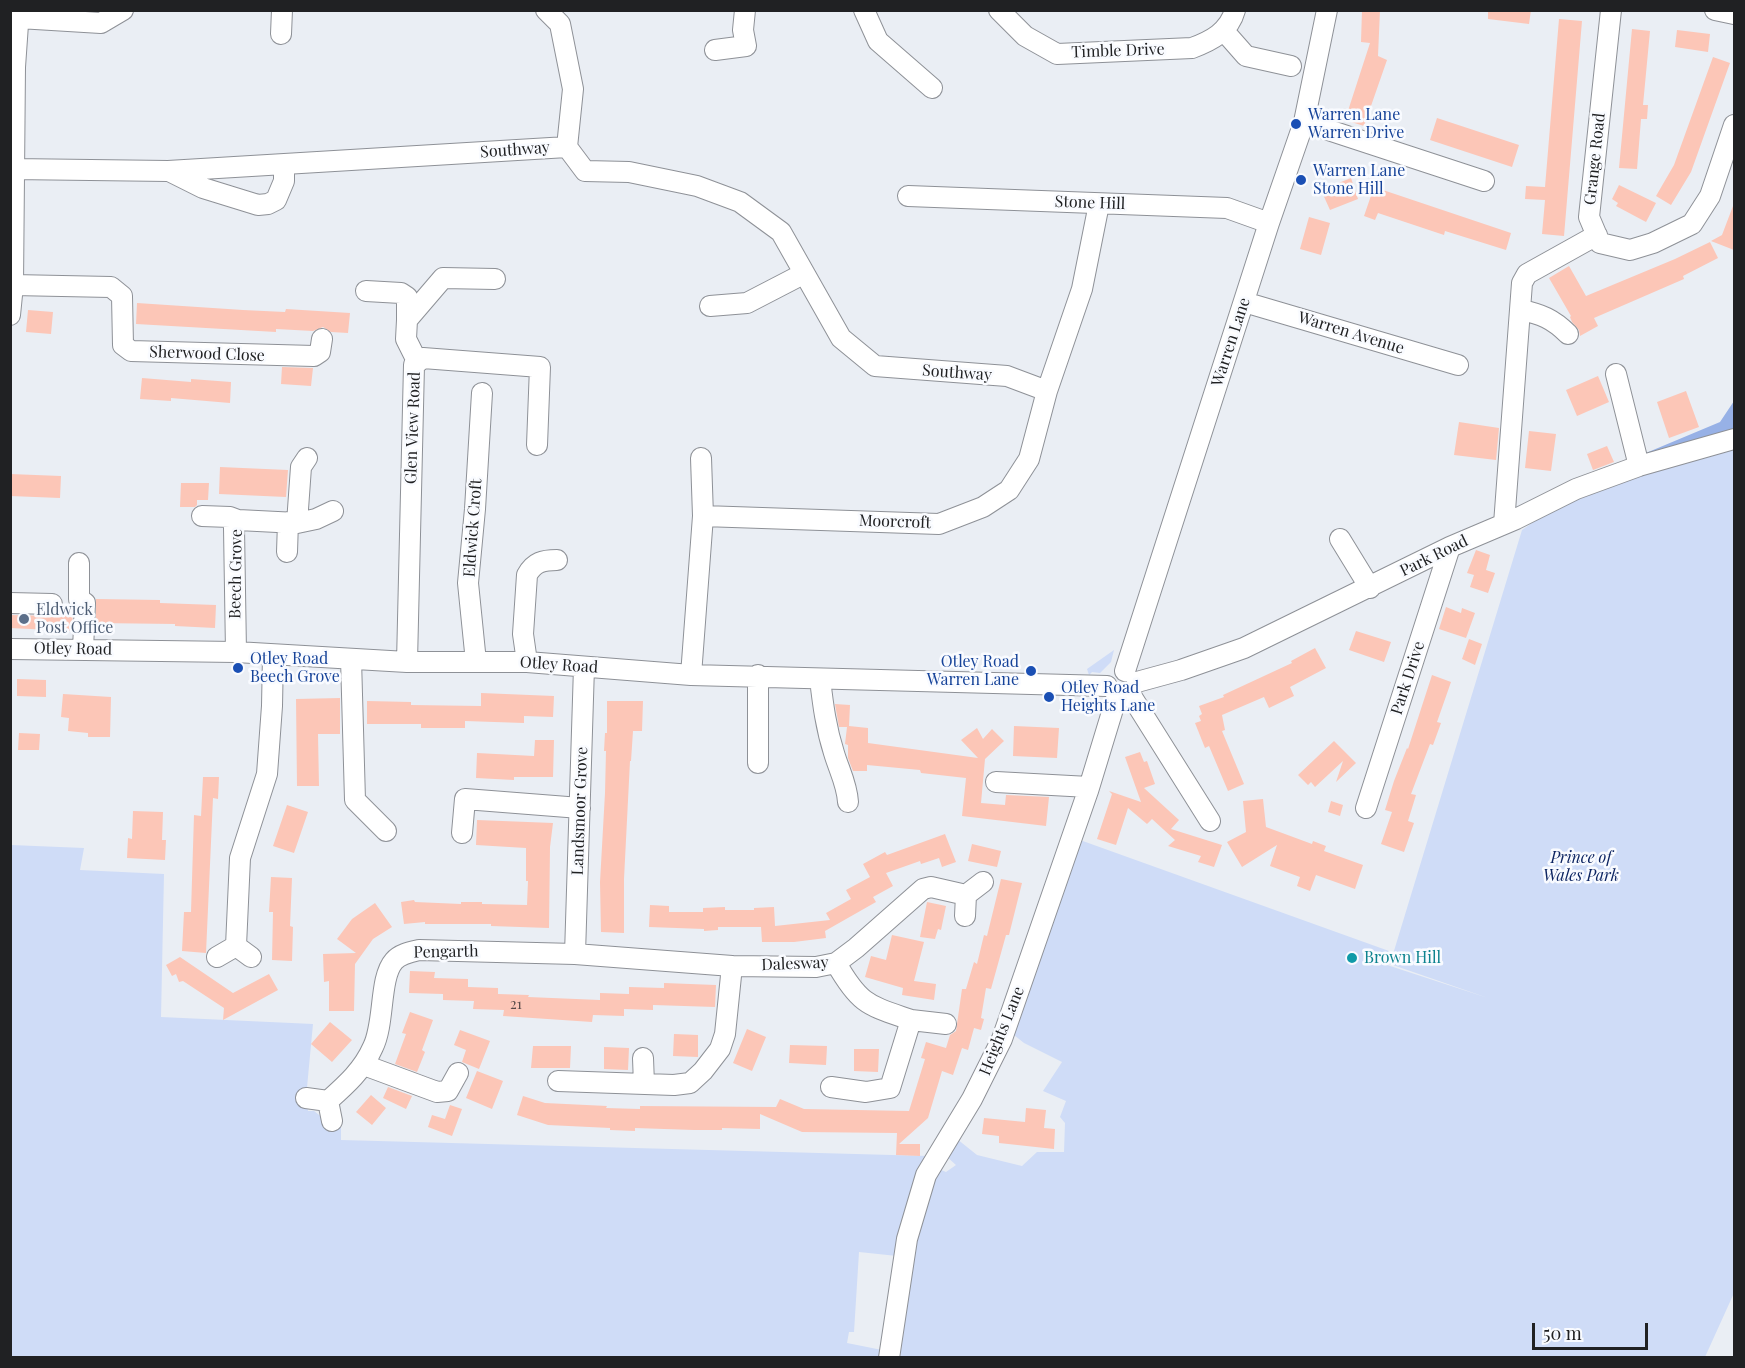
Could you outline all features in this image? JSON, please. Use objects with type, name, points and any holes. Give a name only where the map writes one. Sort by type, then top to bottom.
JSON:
[{"type":"street","points":[[10,315],[13,285],[13,67],[19,14],[101,23],[123,10]]},
{"type":"street","points":[[281,34],[282,10]]},
{"type":"street","points":[[546,10],[560,24],[573,89],[567,147]]},
{"type":"street","points":[[715,50],[746,46],[742,30],[745,10]]},
{"type":"street","points":[[864,10],[878,41],[932,88]]},
{"type":"street","name":"Timble Drive","points":[[999,10],[1024,36],[1057,54],[1192,48],[1208,42],[1224,31]]},
{"type":"street","points":[[1235,10],[1224,31],[1246,56],[1291,66]]},
{"type":"street","name":"Warren Lane","points":[[1123,687],[1269,223],[1304,122],[1327,10]]},
{"type":"street","name":"Grange Road","points":[[1597,235],[1589,217],[1611,10]]},
{"type":"street","points":[[1715,10],[1734,14]]},
{"type":"street","points":[[1304,122],[1484,181]]},
{"type":"street","points":[[1504,524],[1522,283],[1527,274],[1597,235],[1600,243],[1630,250],[1653,243],[1692,224],[1710,196],[1734,125]]},
{"type":"street","name":"Southway","points":[[13,169],[168,171],[567,147],[585,171],[629,172],[697,186],[740,202],[781,232],[841,338],[876,366],[1007,376],[1047,391]]},
{"type":"street","name":"Southway","points":[[168,171],[203,188],[258,206],[276,200],[284,181],[284,164]]},
{"type":"street","name":"Stone Hill","points":[[908,196],[1227,208],[1269,223]]},
{"type":"street","name":"Moorcroft","points":[[702,516],[939,524],[983,507],[1009,490],[1029,459],[1047,391],[1082,289],[1099,204]]},
{"type":"street","points":[[710,306],[747,303],[803,274]]},
{"type":"street","points":[[407,320],[443,278],[495,279]]},
{"type":"street","name":"Sherwood Close","points":[[13,285],[111,286],[122,296],[123,345],[131,351],[274,357],[314,356],[320,352],[322,339]]},
{"type":"street","points":[[366,291],[401,293],[407,297],[406,339],[417,361]]},
{"type":"street","name":"Warren Avenue","points":[[1244,302],[1458,365]]},
{"type":"street","points":[[1521,310],[1551,319],[1568,334]]},
{"type":"street","name":"Glen View Road","points":[[407,662],[414,365],[423,358],[540,367],[537,445]]},
{"type":"street","points":[[1616,374],[1639,466]]},
{"type":"street","name":"Eldwick Croft","points":[[476,662],[468,583],[482,393]]},
{"type":"street","name":"Park Road","points":[[1123,687],[1244,648],[1450,547],[1576,489],[1639,466],[1734,439]]},
{"type":"street","points":[[287,552],[301,467],[307,458]]},
{"type":"street","points":[[691,675],[702,516],[701,458]]},
{"type":"street","name":"Beech Grove","points":[[236,652],[234,528],[238,520],[292,523],[316,519],[333,511]]},
{"type":"street","points":[[202,516],[230,517],[238,520]]},
{"type":"street","points":[[1340,538],[1370,588]]},
{"type":"street","name":"Park Drive","points":[[1366,808],[1450,547]]},
{"type":"street","points":[[527,662],[523,634],[527,575],[537,562],[557,560]]},
{"type":"street","points":[[79,563],[80,599],[84,603],[83,650]]},
{"type":"street","points":[[10,603],[52,604]]},
{"type":"street","name":"Otley Road","points":[[10,649],[236,652],[407,662],[527,662],[691,675],[758,675],[820,679],[1123,687]]},
{"type":"street","points":[[217,957],[244,952],[240,858],[267,774],[273,655]]},
{"type":"street","points":[[351,659],[355,801],[386,831]]},
{"type":"street","name":"Landsmoor Grove","points":[[575,954],[584,667]]},
{"type":"street","points":[[758,675],[758,762]]},
{"type":"street","points":[[820,679],[825,720],[834,756],[847,789],[848,802]]},
{"type":"street","points":[[1123,687],[1210,821]]},
{"type":"street","name":"Heights Lane","points":[[889,1358],[907,1239],[926,1175],[972,1100],[1002,1039],[1123,687]]},
{"type":"street","points":[[996,782],[1089,787]]},
{"type":"street","points":[[462,834],[465,799],[580,808]]},
{"type":"street","points":[[965,916],[966,895],[983,882]]},
{"type":"street","name":"Dalesway","points":[[575,954],[732,966],[816,967],[836,963],[923,889],[931,887],[966,895]]},
{"type":"street","name":"Pengarth","points":[[328,1101],[364,1065],[380,1028],[386,975],[394,961],[405,953],[419,950],[575,954]]},
{"type":"street","points":[[836,963],[854,993],[869,1006],[911,1020],[946,1024]]},
{"type":"street","points":[[558,1081],[674,1085],[690,1083],[703,1071],[720,1049],[725,1034],[732,966]]},
{"type":"street","points":[[831,1087],[896,1094],[911,1020]]},
{"type":"street","points":[[643,1058],[644,1084]]},
{"type":"street","points":[[364,1065],[437,1092],[448,1091],[458,1073]]},
{"type":"street","points":[[306,1098],[328,1101],[332,1121]]},
{"type":"green space","name":"Prince of Wales Park","points":[[1734,446],[1734,1293],[1705,1357],[900,1358],[920,1217],[939,1169],[946,1172],[956,1165],[946,1156],[957,1139],[977,1155],[1022,1166],[1037,1152],[1064,1152],[1065,1123],[1060,1117],[1066,1101],[1043,1091],[1062,1062],[1024,1043],[1014,1035],[1080,840],[1389,951],[1384,964],[1488,998],[1390,964],[1522,530],[1562,502]]},
{"type":"green space","points":[[1114,650],[1111,662],[1100,673],[1092,672],[1089,675],[1087,669]]},
{"type":"green space","points":[[11,845],[84,848],[80,870],[164,874],[161,1017],[313,1024],[306,1098],[308,1111],[314,1111],[323,1118],[341,1121],[341,1140],[929,1156],[903,1219],[897,1256],[859,1252],[854,1332],[849,1332],[847,1343],[882,1350],[881,1357],[11,1358]]},
{"type":"shaded area","points":[[1734,401],[1734,428],[1717,438],[1648,459],[1646,453],[1720,422]]},
{"type":"building","points":[[1362,10],[1380,10],[1378,56],[1387,60],[1364,126],[1345,120],[1370,43],[1361,42]]},
{"type":"building","points":[[1488,10],[1531,10],[1529,24],[1488,19]]},
{"type":"building","points":[[1559,19],[1582,21],[1564,236],[1542,234],[1545,200],[1525,199],[1526,186],[1545,187]]},
{"type":"building","points":[[1632,29],[1650,31],[1643,105],[1648,105],[1647,119],[1641,119],[1637,169],[1619,168]]},
{"type":"building","points":[[1677,30],[1710,34],[1708,52],[1675,47]]},
{"type":"building","points":[[1713,57],[1730,63],[1691,172],[1671,205],[1656,196],[1674,165]]},
{"type":"building","points":[[1437,118],[1519,145],[1512,167],[1430,140]]},
{"type":"building","points":[[1351,178],[1358,199],[1330,210],[1321,190]]},
{"type":"building","points":[[1619,185],[1656,203],[1646,222],[1616,206],[1618,203],[1612,199]]},
{"type":"building","points":[[1374,187],[1511,233],[1506,250],[1445,231],[1444,235],[1378,213],[1375,220],[1364,216]]},
{"type":"building","points":[[1733,206],[1734,250],[1711,241],[1722,235]]},
{"type":"building","points":[[1309,217],[1330,223],[1321,255],[1300,249]]},
{"type":"building","points":[[1710,242],[1718,258],[1683,276],[1684,279],[1594,318],[1598,326],[1580,336],[1579,330],[1572,322],[1571,316],[1549,278],[1569,266],[1586,296]]},
{"type":"building","points":[[137,303],[285,312],[286,309],[350,313],[348,333],[331,332],[323,327],[313,331],[276,329],[276,332],[136,324]]},
{"type":"building","points":[[28,310],[53,312],[51,334],[26,332]]},
{"type":"building","points":[[282,367],[313,368],[311,386],[281,384]]},
{"type":"building","points":[[1598,376],[1609,402],[1577,416],[1566,390]]},
{"type":"building","points":[[142,378],[231,382],[230,403],[171,398],[171,401],[140,399]]},
{"type":"building","points":[[1686,391],[1699,427],[1669,438],[1657,402]]},
{"type":"building","points":[[1459,422],[1499,428],[1496,460],[1454,455]]},
{"type":"building","points":[[1529,431],[1556,434],[1551,471],[1525,468]]},
{"type":"building","points":[[1607,446],[1614,462],[1593,470],[1587,454]]},
{"type":"building","points":[[220,467],[288,470],[286,497],[219,494]]},
{"type":"building","points":[[10,474],[61,476],[60,498],[10,496]]},
{"type":"building","points":[[181,483],[209,483],[208,500],[197,500],[195,507],[180,507]]},
{"type":"building","points":[[1476,550],[1490,555],[1486,570],[1495,573],[1488,593],[1470,587],[1474,575],[1467,573]]},
{"type":"building","points":[[96,599],[160,600],[160,603],[216,605],[215,628],[175,626],[175,624],[96,623]]},
{"type":"building","points":[[1446,607],[1461,613],[1462,608],[1475,613],[1466,638],[1439,629]]},
{"type":"building","points":[[63,608],[73,609],[72,631],[10,628],[10,615],[52,616],[58,614]]},
{"type":"building","points":[[1356,631],[1391,642],[1384,662],[1349,650]]},
{"type":"building","points":[[1469,639],[1482,644],[1475,665],[1462,659]]},
{"type":"building","points":[[1315,648],[1326,668],[1290,687],[1294,696],[1269,708],[1264,697],[1222,715],[1225,730],[1222,731],[1244,784],[1228,791],[1209,746],[1205,748],[1195,723],[1201,721],[1199,716],[1202,714],[1199,706],[1224,697],[1223,695],[1292,663],[1291,661]]},
{"type":"building","points":[[1432,675],[1451,682],[1437,722],[1441,723],[1433,745],[1430,744],[1411,794],[1416,795],[1408,821],[1414,823],[1404,852],[1381,844],[1392,812],[1385,810]]},
{"type":"building","points":[[17,679],[46,680],[46,697],[17,696]]},
{"type":"building","points":[[481,693],[554,696],[553,717],[524,716],[524,723],[465,721],[465,728],[421,728],[421,724],[367,724],[367,701],[411,702],[411,705],[481,706]]},
{"type":"building","points":[[63,694],[111,697],[110,737],[88,737],[88,733],[68,731],[69,718],[61,717]]},
{"type":"building","points":[[340,698],[340,734],[318,734],[319,786],[297,786],[296,699]]},
{"type":"building","points":[[607,701],[643,701],[642,731],[633,731],[630,761],[624,879],[624,933],[601,932],[600,882]]},
{"type":"building","points":[[835,704],[850,705],[849,726],[868,728],[868,743],[978,758],[961,740],[977,728],[983,739],[992,729],[1004,741],[985,759],[981,803],[1005,805],[1006,795],[1049,797],[1046,826],[962,816],[966,778],[921,773],[920,770],[867,765],[867,771],[853,771],[848,758],[848,745],[845,744],[847,727],[839,727]]},
{"type":"building","points":[[1014,726],[1059,728],[1057,758],[1013,756]]},
{"type":"building","points":[[19,733],[40,734],[39,750],[18,750]]},
{"type":"building","points":[[535,740],[554,740],[553,777],[514,777],[514,780],[476,778],[477,753],[534,756]]},
{"type":"building","points":[[1334,741],[1356,763],[1336,782],[1343,761],[1315,787],[1311,782],[1308,785],[1298,775]]},
{"type":"building","points":[[1140,752],[1144,762],[1147,761],[1155,784],[1144,788],[1179,820],[1171,829],[1222,845],[1214,867],[1198,862],[1201,856],[1168,846],[1175,840],[1152,819],[1147,824],[1128,808],[1116,845],[1097,839],[1112,794],[1109,791],[1141,802],[1125,757]]},
{"type":"building","points":[[203,777],[219,777],[218,799],[213,798],[206,953],[182,951],[184,912],[191,912],[194,815],[201,816]]},
{"type":"building","points":[[1263,799],[1266,827],[1312,844],[1313,841],[1326,846],[1324,851],[1363,865],[1355,889],[1316,875],[1310,891],[1297,886],[1300,877],[1270,866],[1277,845],[1242,867],[1227,842],[1246,832],[1243,801]]},
{"type":"building","points":[[1331,801],[1343,805],[1340,816],[1328,812]]},
{"type":"building","points":[[287,805],[308,812],[294,853],[273,846]]},
{"type":"building","points":[[133,811],[163,812],[162,840],[166,840],[165,860],[127,858],[128,838],[132,839]]},
{"type":"building","points":[[477,820],[553,823],[550,847],[549,928],[491,926],[491,924],[425,924],[425,922],[404,924],[401,902],[414,900],[415,902],[527,905],[526,848],[476,845]]},
{"type":"building","points":[[945,834],[956,862],[942,867],[939,858],[921,864],[920,861],[886,873],[893,886],[873,897],[876,902],[825,931],[826,938],[794,942],[762,942],[761,927],[718,927],[718,930],[704,931],[704,929],[649,927],[650,905],[669,906],[669,912],[703,912],[703,908],[725,907],[725,910],[754,910],[754,908],[774,907],[775,926],[830,920],[826,913],[851,899],[846,890],[870,877],[863,864],[885,852],[887,855]]},
{"type":"building","points":[[972,844],[1001,851],[997,867],[968,861]]},
{"type":"building","points":[[271,877],[292,878],[290,926],[293,927],[292,961],[272,960],[273,912],[269,912]]},
{"type":"building","points":[[1001,879],[1022,883],[1009,935],[1006,935],[991,989],[986,988],[981,1030],[974,1028],[968,1050],[962,1048],[953,1075],[942,1071],[928,1118],[899,1144],[920,1144],[920,1156],[896,1155],[897,1133],[802,1132],[760,1114],[760,1129],[635,1128],[635,1131],[548,1125],[517,1115],[523,1096],[545,1103],[607,1106],[606,1108],[776,1107],[780,1099],[804,1109],[909,1111],[925,1059],[921,1058],[926,1042],[946,1048],[950,1035],[956,1031],[962,989],[966,989],[974,962],[977,964],[984,935],[987,936]]},
{"type":"building","points":[[927,902],[946,906],[941,930],[938,929],[935,939],[920,937]]},
{"type":"building","points":[[375,903],[392,927],[373,939],[355,964],[354,1011],[329,1011],[329,981],[324,982],[323,954],[356,953],[337,939],[352,919]]},
{"type":"building","points":[[892,935],[924,942],[914,981],[936,984],[934,1000],[902,995],[903,988],[865,977],[871,956],[886,960]]},
{"type":"building","points":[[180,957],[233,993],[269,974],[278,990],[223,1020],[224,1008],[183,981],[179,982],[176,974],[172,976],[166,965]]},
{"type":"building","points":[[410,971],[435,972],[434,978],[468,979],[468,987],[498,988],[498,994],[529,995],[528,997],[600,1000],[600,993],[629,994],[629,987],[664,988],[664,983],[716,985],[715,1007],[653,1005],[653,1010],[624,1009],[624,1016],[593,1015],[592,1022],[503,1016],[504,1010],[473,1009],[474,1001],[443,1000],[443,994],[409,993]]},
{"type":"building","points":[[410,1012],[433,1020],[417,1072],[395,1064],[406,1034],[402,1033]]},
{"type":"building","points":[[330,1022],[352,1040],[332,1062],[311,1044]]},
{"type":"building","points":[[747,1029],[766,1037],[752,1071],[733,1063]]},
{"type":"building","points":[[460,1030],[490,1041],[479,1069],[462,1062],[466,1050],[454,1045]]},
{"type":"building","points":[[674,1034],[698,1035],[698,1057],[673,1056]]},
{"type":"building","points":[[790,1045],[827,1046],[826,1065],[789,1063]]},
{"type":"building","points":[[533,1046],[571,1046],[570,1068],[531,1068]]},
{"type":"building","points":[[604,1047],[629,1048],[628,1070],[604,1069]]},
{"type":"building","points":[[854,1049],[879,1049],[878,1072],[854,1071]]},
{"type":"building","points":[[477,1071],[503,1081],[492,1109],[466,1098]]},
{"type":"building","points":[[388,1087],[412,1096],[406,1109],[383,1098]]},
{"type":"building","points":[[371,1095],[386,1108],[372,1125],[356,1112]]},
{"type":"building","points":[[450,1105],[462,1109],[452,1136],[428,1127],[432,1115],[445,1119]]},
{"type":"building","points":[[1026,1108],[1046,1110],[1044,1128],[1055,1129],[1054,1149],[999,1143],[999,1136],[982,1134],[984,1118],[1025,1122]]},
{"type":"place","name":"Warren Lane Warren Drive","points":[[1296,124]]},
{"type":"place","name":"Warren Lane Stone Hill","points":[[1301,180]]},
{"type":"place","name":"Eldwick Post Office","points":[[24,619]]},
{"type":"place","name":"Otley Road Beech Grove","points":[[238,668]]},
{"type":"place","name":"Otley Road Warren Lane","points":[[1031,671]]},
{"type":"place","name":"Otley Road Heights Lane","points":[[1049,697]]},
{"type":"place","name":"Brown Hill","points":[[1352,958]]}]
